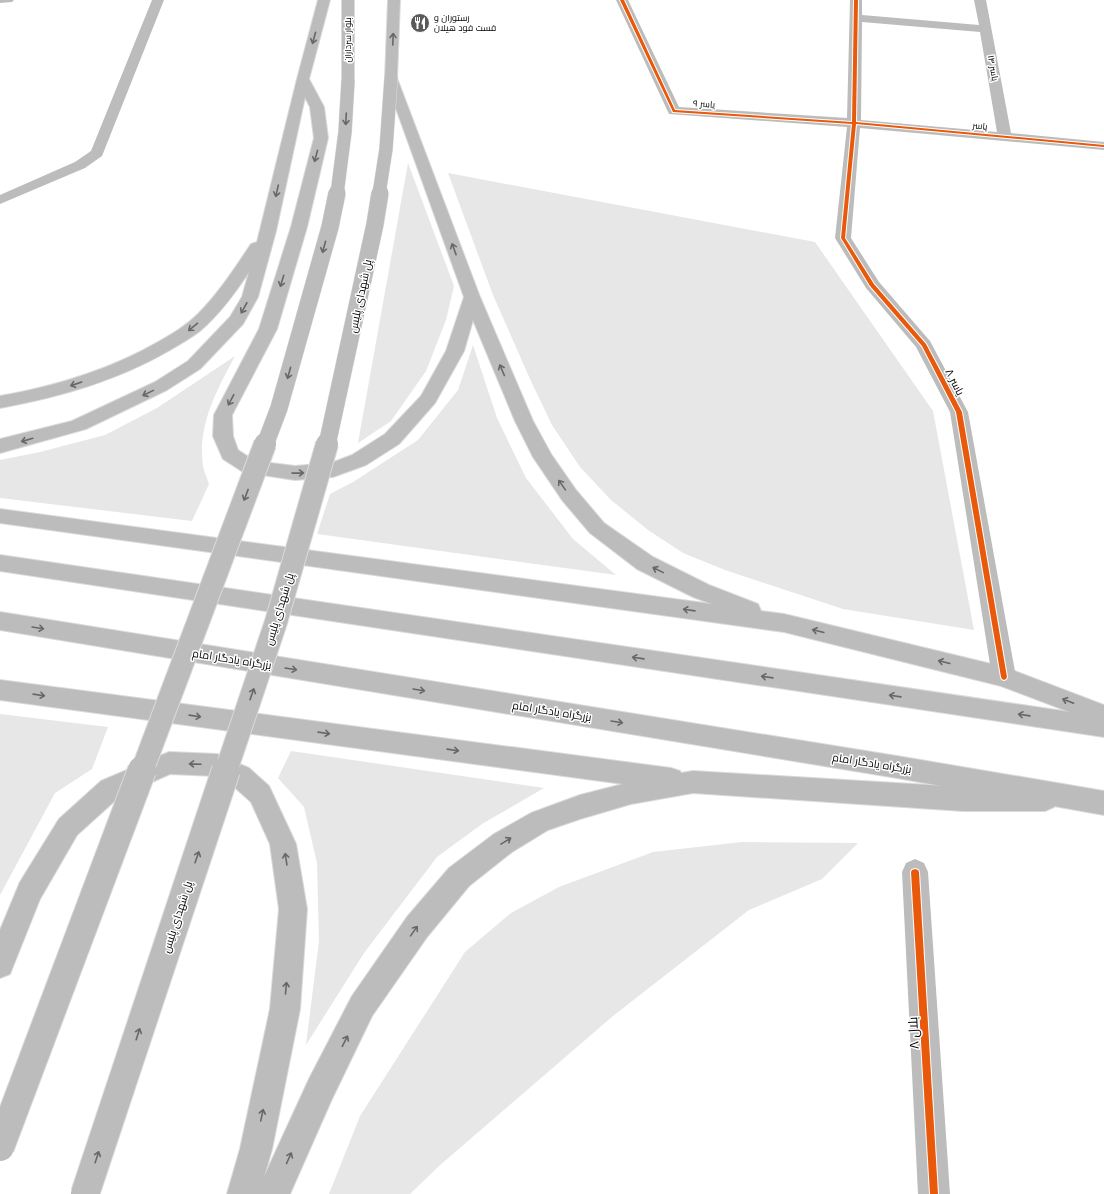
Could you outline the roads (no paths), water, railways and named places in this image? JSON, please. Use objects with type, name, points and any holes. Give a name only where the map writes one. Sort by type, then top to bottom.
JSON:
[{"type":"main road","points":[[0,0],[8,0]]},
{"type":"main road","points":[[0,200],[80,165],[97,153],[158,0]]},
{"type":"main road","points":[[0,446],[79,425],[160,386],[194,365],[237,320],[250,297],[268,231],[324,0]]},
{"type":"main road","name":"بلوار سرداران","points":[[0,1147],[279,408],[330,227],[340,178],[345,132],[348,80],[348,0]]},
{"type":"main road","points":[[394,0],[391,78],[472,297],[524,421],[540,451],[569,495],[597,528],[645,564],[701,591],[784,623]]},
{"type":"main road","name":"یاسر ۹","points":[[622,0],[674,111],[854,123]]},
{"type":"main road","name":"یاسر ۸","points":[[856,0],[854,123],[843,238],[872,285],[924,345],[959,412],[1004,677]]},
{"type":"main road","name":"یاسر ۱۴","points":[[980,0],[1005,137]]},
{"type":"main road","points":[[856,18],[986,29]]},
{"type":"main road","name":"پل شهدای پلیس","points":[[85,1194],[276,622],[326,450],[374,224],[386,149],[391,78]]},
{"type":"main road","points":[[304,79],[317,107],[321,138],[299,227],[268,330],[223,415],[223,436],[230,454],[250,467],[295,473],[333,470],[359,460],[392,439],[428,399],[455,351],[472,297]]},
{"type":"main road","name":"یاسر","points":[[854,123],[1104,146]]},
{"type":"main road","points":[[0,402],[61,389],[101,376],[150,355],[193,328],[223,298],[268,231]]},
{"type":"main road","points":[[0,516],[784,623],[1004,677],[1104,715]]},
{"type":"main road","points":[[0,563],[1104,727]]},
{"type":"main road","name":"بزرگراه یادگار امام","points":[[0,621],[1093,801]]},
{"type":"main road","points":[[0,690],[693,782],[963,799],[1093,801]]},
{"type":"main road","points":[[0,964],[30,891],[68,827],[110,789],[170,763],[217,765],[240,776],[260,794],[283,844],[293,909],[284,1009],[256,1149],[243,1194]]},
{"type":"main road","points":[[273,1194],[320,1090],[362,1006],[417,927],[459,877],[503,843],[540,821],[580,807],[632,793],[693,782]]},
{"type":"main road","name":"بلال ۸","points":[[915,872],[934,1194]]},
{"type":"place","name":"رستوران و فست فود هیلان","points":[[420,23]]}]
